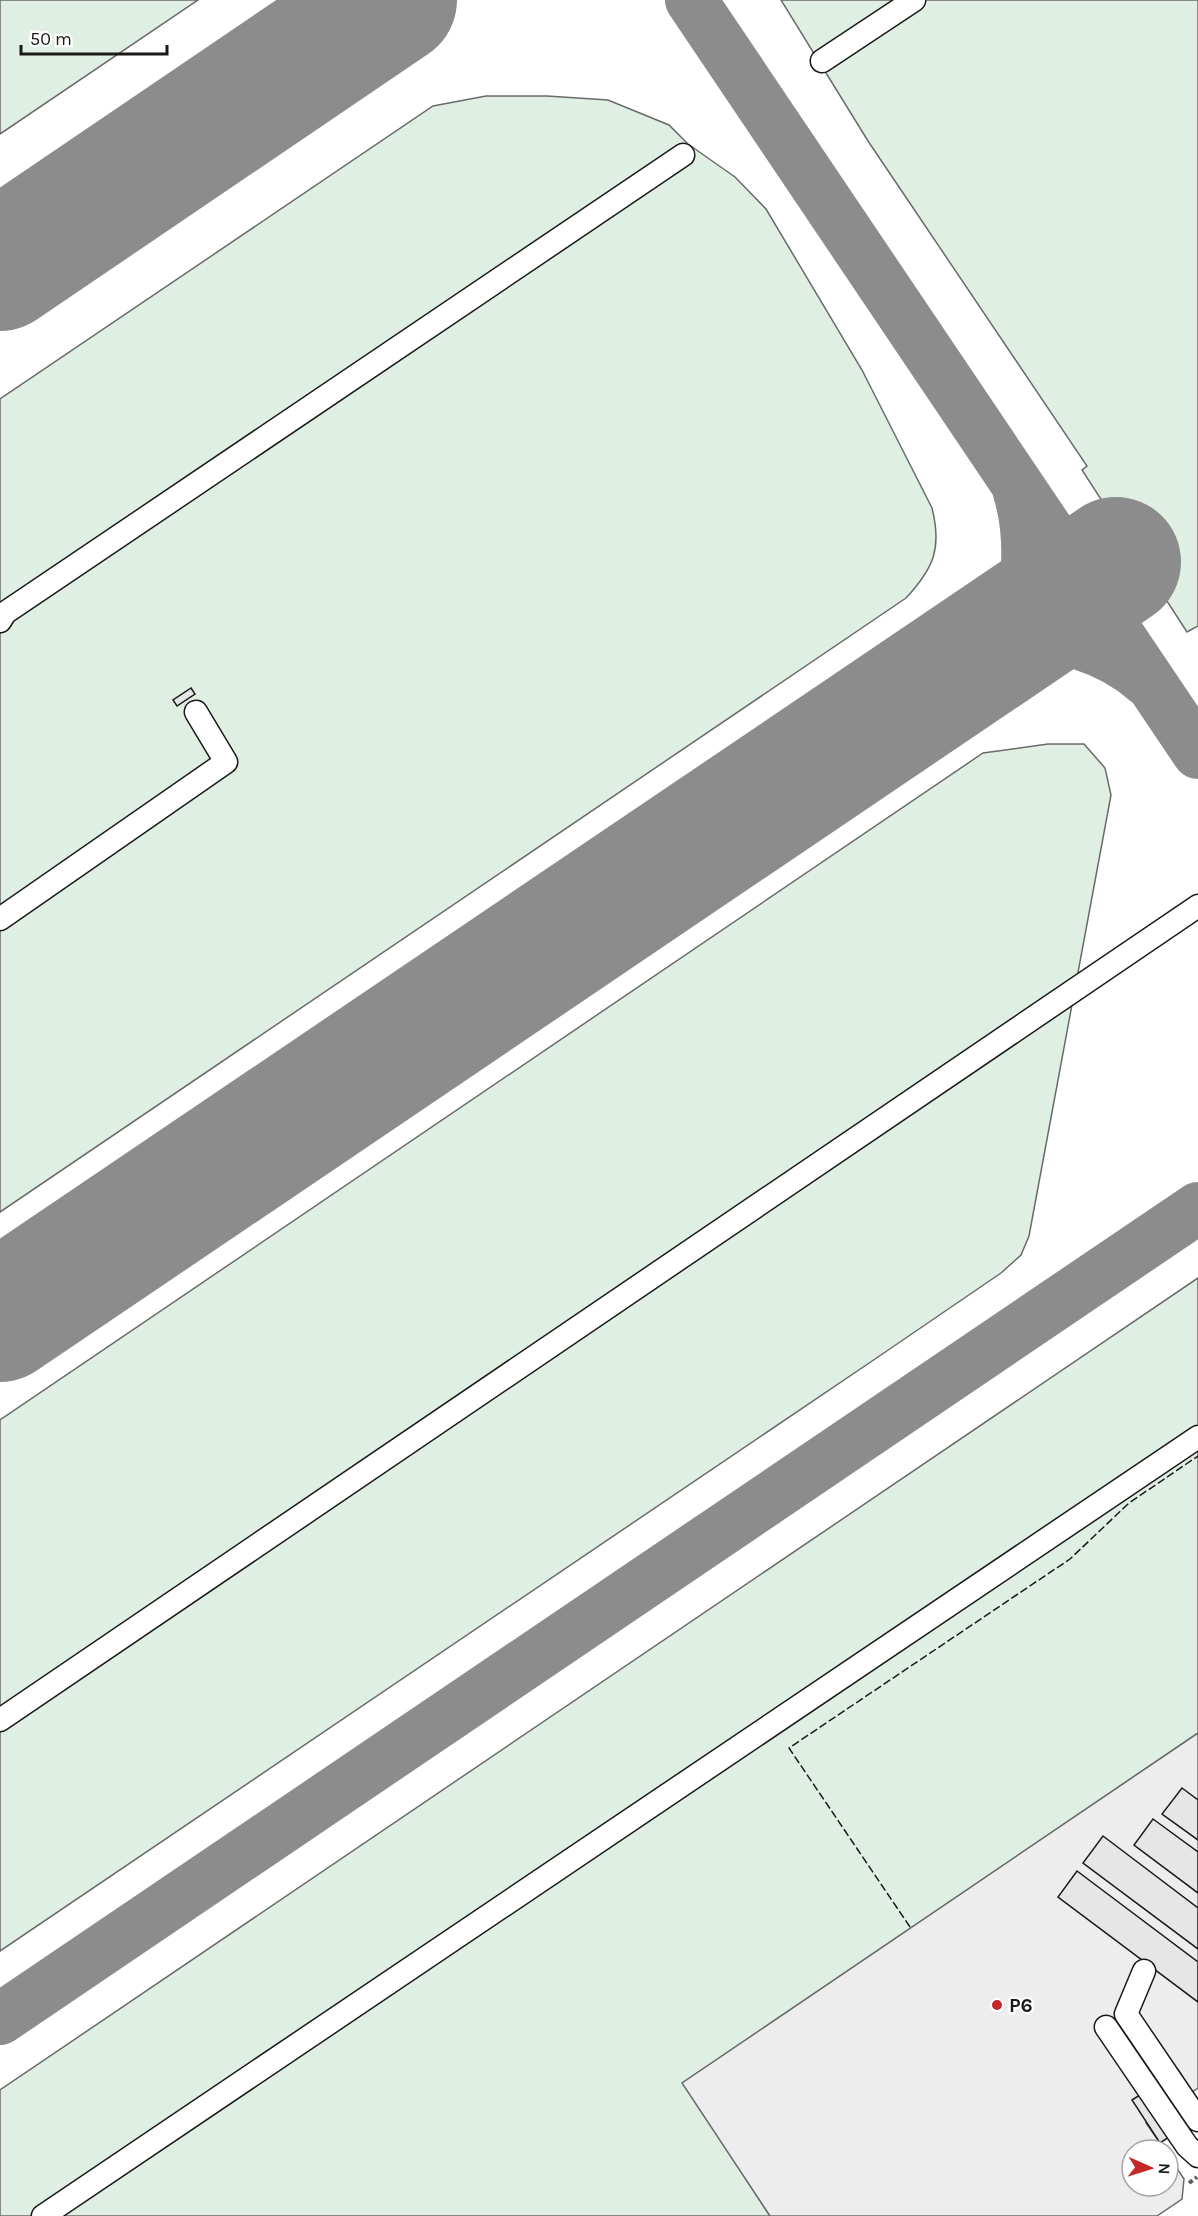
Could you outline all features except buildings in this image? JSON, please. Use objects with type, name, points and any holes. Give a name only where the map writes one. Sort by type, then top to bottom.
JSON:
[{"type":"lane","points":[[822,61],[914,0]]},
{"type":"lane","points":[[0,621],[5,613],[683,155]]},
{"type":"lane","points":[[0,920],[226,762],[196,712]]},
{"type":"lane","points":[[0,1720],[1198,906]]},
{"type":"lane","points":[[43,2216],[1198,1437]]},
{"type":"lane","points":[[1144,1971],[1126,2014],[1198,2120]]},
{"type":"lane","points":[[1106,2027],[1186,2146],[1198,2156]]},
{"type":"path","points":[[1189,2183],[1198,2176]]},
{"type":"green space","points":[[0,0],[198,0],[0,134]]},
{"type":"green space","points":[[781,0],[1198,0],[1198,626],[1187,632],[1082,470],[1087,466],[868,141]]},
{"type":"green space","points":[[486,96],[547,96],[608,100],[669,125],[688,144],[735,177],[766,209],[862,370],[932,508],[936,546],[929,567],[906,598],[0,1212],[0,399],[433,106]]},
{"type":"green space","points":[[1048,744],[1084,744],[1105,768],[1111,795],[1029,1236],[1021,1255],[1001,1273],[878,1357],[0,1951],[0,1420],[983,753]]},
{"type":"green space","points":[[1198,1278],[1198,1733],[683,2083],[770,2216],[0,2216],[0,2090]]},
{"type":"shaded area","name":"P6","points":[[1198,1733],[1198,2088],[1146,2123],[1157,2138],[1120,2138],[1120,2198],[1180,2198],[1180,2173],[1184,2179],[1182,2199],[1157,2216],[770,2216],[682,2083]]},
{"type":"taxiway","points":[[691,0],[1198,753]]},
{"type":"taxiway","points":[[1006,636],[1021,604],[1027,564],[1025,524],[1018,489]]},
{"type":"taxiway","points":[[1006,636],[1043,636],[1081,644],[1117,660],[1147,681]]},
{"type":"taxiway","points":[[0,2019],[1198,1208]]},
{"type":"runway","points":[[0,266],[392,0]]},
{"type":"runway","points":[[0,1317],[1116,562]]},
{"type":"fence","points":[[910,1927],[789,1748],[1070,1559],[1129,1503],[1198,1456]]},
{"type":"place","name":"P6","points":[[997,2005]]}]
